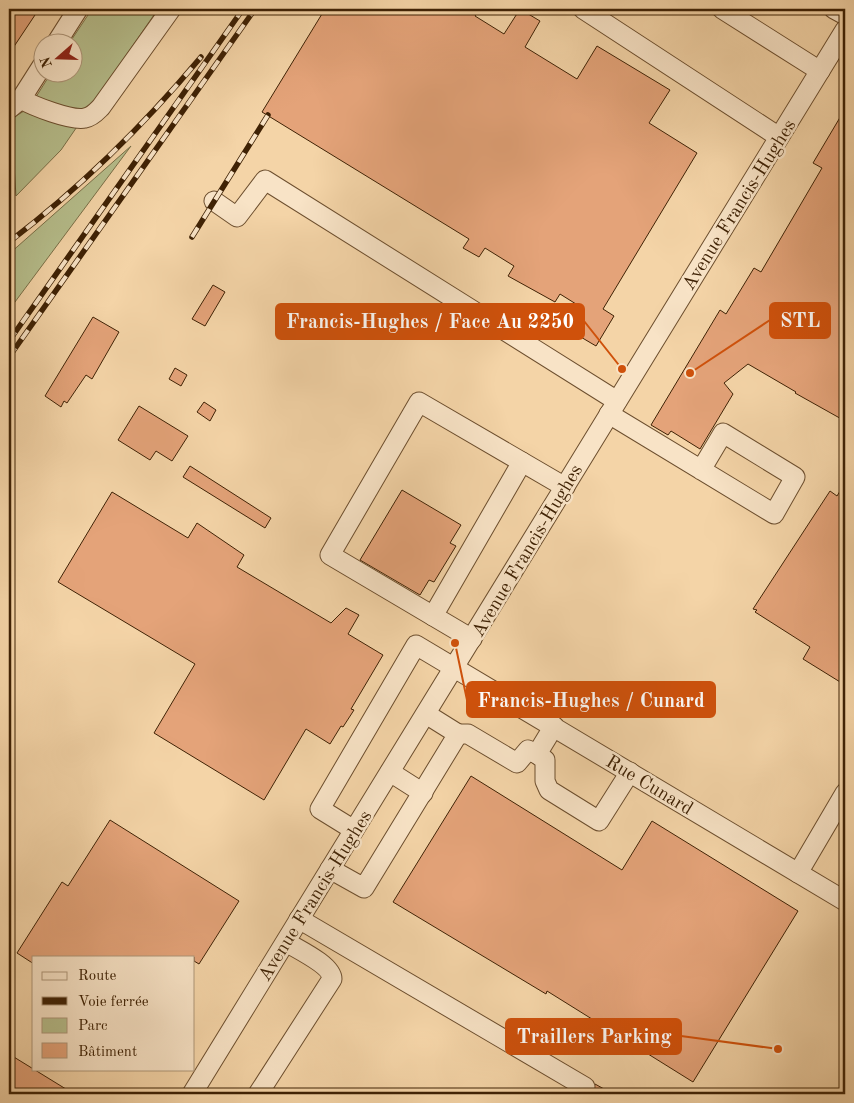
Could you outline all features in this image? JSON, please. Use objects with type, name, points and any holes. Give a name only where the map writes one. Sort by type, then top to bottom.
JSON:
[{"type":"street","points":[[63,32],[78,9]]},
{"type":"street","points":[[32,80],[15,104],[78,119],[89,117],[101,107],[171,9]]},
{"type":"street","points":[[583,9],[779,137]]},
{"type":"street","points":[[722,9],[820,71]]},
{"type":"street","points":[[834,9],[845,15]]},
{"type":"street","name":"Avenue Francis-Hughes","points":[[192,1094],[845,30]]},
{"type":"street","points":[[214,202],[237,216],[265,180],[613,408],[701,470],[774,514],[795,477],[723,433],[701,470]]},
{"type":"street","points":[[472,639],[330,555],[419,402],[564,487]]},
{"type":"street","points":[[433,616],[522,462]]},
{"type":"street","name":"Rue Cunard","points":[[354,830],[320,808],[416,645],[845,901]]},
{"type":"street","points":[[426,714],[458,734],[468,734],[516,763],[528,750],[537,754],[545,760],[545,781],[549,790],[599,821],[630,772]]},
{"type":"street","points":[[537,754],[554,726]]},
{"type":"street","points":[[330,869],[364,888],[458,734]]},
{"type":"street","points":[[390,772],[422,793]]},
{"type":"street","points":[[798,873],[845,793]]},
{"type":"street","points":[[299,919],[585,1087]]},
{"type":"street","points":[[258,1094],[332,979],[328,969],[286,942]]},
{"type":"green space","points":[[92,9],[158,9],[61,150],[16,196],[11,119],[29,108],[45,82],[82,82],[82,32],[77,32]]},
{"type":"green space","points":[[131,146],[9,310],[9,254]]},
{"type":"building","points":[[12,9],[39,9],[9,54],[9,13]]},
{"type":"building","points":[[325,9],[480,9],[475,16],[504,34],[520,9],[540,21],[525,47],[577,79],[597,46],[670,90],[649,123],[697,153],[603,309],[614,316],[596,346],[574,333],[578,325],[575,324],[584,309],[560,294],[555,302],[508,276],[514,266],[485,248],[479,257],[463,248],[469,239],[262,112]]},
{"type":"building","points":[[845,109],[845,421],[748,364],[724,383],[733,394],[700,449],[671,431],[668,435],[651,425],[720,310],[726,314],[754,268],[761,272],[822,168],[813,163]]},
{"type":"building","points":[[213,285],[225,292],[205,326],[192,319]]},
{"type":"building","points":[[93,317],[119,332],[92,379],[86,375],[67,403],[64,401],[61,407],[45,396]]},
{"type":"building","points":[[175,368],[187,375],[181,386],[169,379]]},
{"type":"building","points":[[204,402],[216,410],[210,421],[197,412]]},
{"type":"building","points":[[139,406],[188,436],[172,461],[156,451],[150,460],[118,440]]},
{"type":"building","points":[[190,466],[271,518],[265,528],[183,477]]},
{"type":"building","points":[[845,483],[845,685],[803,659],[810,647],[753,609],[830,491],[837,496]]},
{"type":"building","points":[[402,490],[461,525],[450,543],[456,546],[434,582],[429,580],[420,595],[360,560]]},
{"type":"building","points":[[112,492],[188,538],[197,523],[244,555],[237,567],[331,623],[346,608],[359,615],[348,634],[383,655],[351,709],[354,710],[330,744],[306,729],[264,800],[154,733],[195,664],[58,582]]},
{"type":"building","points":[[471,776],[622,870],[652,821],[798,911],[693,1082],[547,991],[546,994],[393,902]]},
{"type":"building","points":[[110,820],[239,901],[199,964],[195,962],[195,956],[32,956],[32,963],[17,953],[62,882],[68,886]]},
{"type":"building","points":[[9,1054],[32,1068],[32,1070],[74,1094],[9,1094]]},
{"type":"building","points":[[595,1084],[613,1094],[593,1094]]},
{"type":"railway","points":[[9,341],[243,9]]},
{"type":"railway","points":[[9,357],[255,9]]},
{"type":"railway","points":[[9,242],[61,200],[110,155],[157,107],[201,57]]},
{"type":"railway","points":[[192,237],[268,115]]},
{"type":"place","name":"Francis-Hughes / Face Au 2250","points":[[622,369]]},
{"type":"place","name":"STL","points":[[690,373]]},
{"type":"place","name":"Francis-Hughes / Cunard","points":[[455,643]]},
{"type":"place","name":"Traillers Parking","points":[[778,1049]]}]
